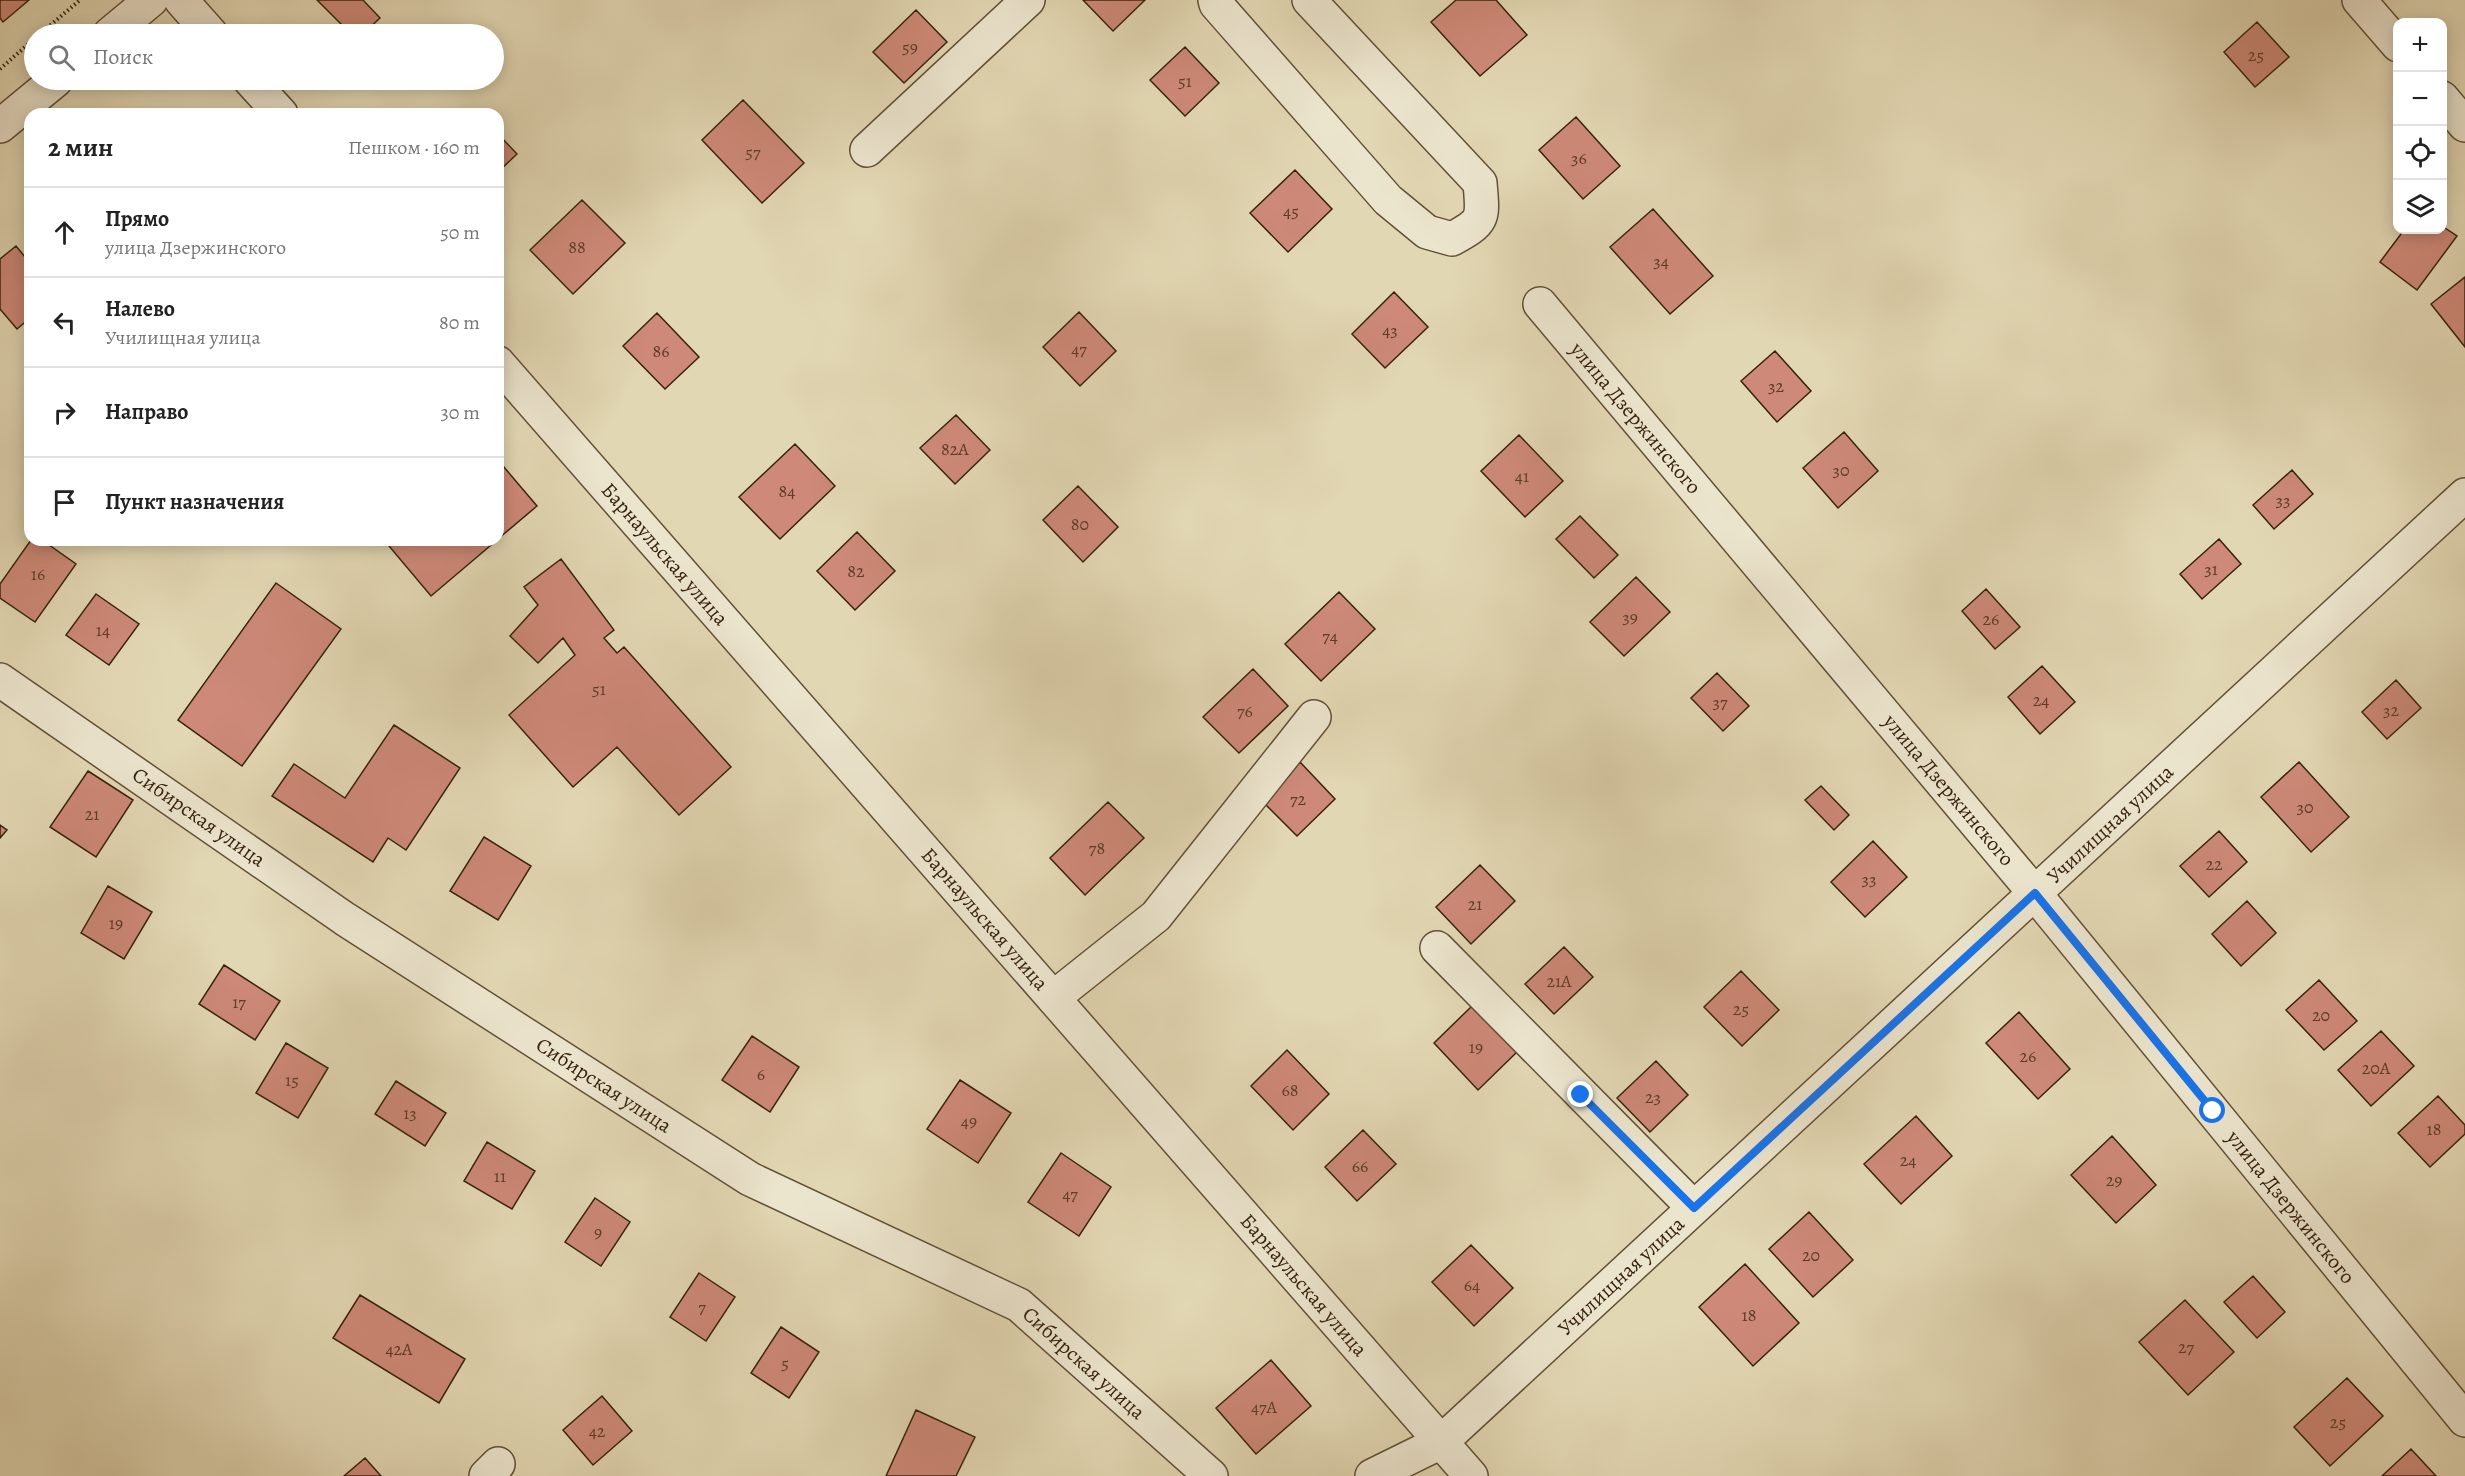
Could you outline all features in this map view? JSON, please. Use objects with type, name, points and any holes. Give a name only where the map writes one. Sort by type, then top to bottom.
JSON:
[{"type":"street","points":[[122,24],[151,0]]},
{"type":"street","points":[[181,0],[202,24]]},
{"type":"street","points":[[867,150],[1028,0]]},
{"type":"street","points":[[1215,0],[1216,4],[1388,200],[1427,232],[1452,239],[1474,227],[1483,214],[1480,183],[1309,0]]},
{"type":"street","points":[[2359,0],[2393,40]]},
{"type":"street","points":[[0,126],[44,90]]},
{"type":"street","points":[[259,90],[276,108]]},
{"type":"street","points":[[2447,104],[2465,125]]},
{"type":"street","name":"улица Дзержинского","points":[[1540,304],[2035,893],[2465,1420]]},
{"type":"street","name":"Барнаульская улица","points":[[504,370],[1471,1476]]},
{"type":"street","name":"Училищная улица","points":[[1372,1476],[1441,1442],[2465,495]]},
{"type":"street","name":"Сибирская улица","points":[[0,680],[345,919],[750,1179],[1019,1305],[1211,1476]]},
{"type":"street","points":[[1053,998],[1156,916],[1314,717]]},
{"type":"street","points":[[1437,948],[1694,1208]]},
{"type":"path","points":[[52,24],[80,0]]},
{"type":"path","points":[[0,69],[24,48]]},
{"type":"building","points":[[0,0],[29,0],[3,22],[0,18]]},
{"type":"building","points":[[317,0],[363,0],[380,18],[374,24],[341,24]]},
{"type":"building","points":[[1083,0],[1145,0],[1113,31]]},
{"type":"building","points":[[1456,0],[1496,0],[1527,35],[1480,76],[1431,22]]},
{"type":"building","points":[[916,10],[947,42],[904,83],[873,52]]},
{"type":"building","points":[[2257,22],[2289,57],[2255,87],[2224,52]]},
{"type":"building","points":[[1185,47],[1219,83],[1185,116],[1150,80]]},
{"type":"building","points":[[743,100],[804,163],[762,203],[702,140]]},
{"type":"building","points":[[1576,117],[1620,166],[1583,199],[1539,150]]},
{"type":"building","points":[[504,140],[517,154],[504,166]]},
{"type":"building","points":[[1295,170],[1332,209],[1288,252],[1250,213]]},
{"type":"building","points":[[582,200],[625,243],[573,294],[530,250]]},
{"type":"building","points":[[1653,209],[1713,276],[1670,314],[1610,247]]},
{"type":"building","points":[[2447,229],[2457,236],[2417,290],[2380,262],[2401,234],[2447,234]]},
{"type":"building","points":[[16,246],[24,256],[24,323],[17,329],[0,309],[0,259]]},
{"type":"building","points":[[2465,277],[2465,347],[2431,304]]},
{"type":"building","points":[[1394,292],[1428,327],[1385,368],[1352,334]]},
{"type":"building","points":[[1079,312],[1116,351],[1080,386],[1043,347]]},
{"type":"building","points":[[657,313],[699,357],[665,389],[623,346]]},
{"type":"building","points":[[1775,351],[1811,391],[1777,422],[1741,381]]},
{"type":"building","points":[[956,415],[990,450],[955,484],[920,448]]},
{"type":"building","points":[[1844,432],[1878,471],[1838,508],[1803,468]]},
{"type":"building","points":[[1519,435],[1563,481],[1525,517],[1481,471]]},
{"type":"building","points":[[795,444],[835,486],[780,539],[739,497]]},
{"type":"building","points":[[504,467],[537,506],[504,534]]},
{"type":"building","points":[[2292,470],[2313,494],[2274,529],[2253,505]]},
{"type":"building","points":[[1078,486],[1118,527],[1083,562],[1043,520]]},
{"type":"building","points":[[1580,516],[1618,555],[1594,578],[1556,539]]},
{"type":"building","points":[[857,532],[895,571],[855,610],[817,571]]},
{"type":"building","points":[[2219,539],[2241,564],[2202,599],[2180,574]]},
{"type":"building","points":[[27,546],[50,546],[76,564],[35,622],[0,598],[0,584]]},
{"type":"building","points":[[389,546],[490,546],[431,596]]},
{"type":"building","points":[[561,559],[614,630],[604,638],[617,653],[624,647],[731,767],[679,815],[617,747],[573,787],[509,715],[575,655],[563,638],[538,663],[510,636],[538,605],[524,587]]},
{"type":"building","points":[[1636,577],[1670,612],[1624,656],[1590,622]]},
{"type":"building","points":[[276,583],[341,629],[242,766],[178,720]]},
{"type":"building","points":[[1986,589],[2020,627],[1995,649],[1962,611]]},
{"type":"building","points":[[1339,592],[1375,629],[1321,681],[1285,644]]},
{"type":"building","points":[[96,594],[139,624],[109,665],[66,635]]},
{"type":"building","points":[[2042,666],[2075,702],[2040,734],[2008,697]]},
{"type":"building","points":[[1253,669],[1288,706],[1239,753],[1203,717]]},
{"type":"building","points":[[1717,673],[1749,706],[1723,731],[1691,698]]},
{"type":"building","points":[[2396,680],[2421,708],[2387,739],[2362,712]]},
{"type":"building","points":[[394,725],[460,768],[406,850],[388,838],[373,862],[272,796],[294,764],[345,798]]},
{"type":"building","points":[[1300,762],[1335,799],[1297,836],[1261,800]]},
{"type":"building","points":[[2299,762],[2349,817],[2311,852],[2261,797]]},
{"type":"building","points":[[88,771],[133,800],[96,857],[50,827]]},
{"type":"building","points":[[1821,786],[1849,815],[1834,830],[1805,800]]},
{"type":"building","points":[[1108,802],[1144,838],[1085,895],[1050,858]]},
{"type":"building","points":[[0,825],[7,830],[0,838]]},
{"type":"building","points":[[2219,831],[2247,862],[2209,897],[2180,866]]},
{"type":"building","points":[[484,837],[531,866],[498,920],[450,891]]},
{"type":"building","points":[[1873,841],[1907,877],[1865,917],[1831,882]]},
{"type":"building","points":[[1480,865],[1515,901],[1471,944],[1436,907]]},
{"type":"building","points":[[108,886],[152,912],[124,959],[81,933]]},
{"type":"building","points":[[2247,901],[2276,933],[2241,966],[2212,934]]},
{"type":"building","points":[[1564,947],[1593,977],[1554,1014],[1525,984]]},
{"type":"building","points":[[224,965],[280,1001],[255,1040],[199,1004]]},
{"type":"building","points":[[1741,971],[1779,1010],[1742,1046],[1704,1007]]},
{"type":"building","points":[[2319,980],[2357,1021],[2324,1050],[2286,1010]]},
{"type":"building","points":[[1473,1005],[1518,1051],[1478,1090],[1434,1043]]},
{"type":"building","points":[[2019,1012],[2070,1069],[2038,1099],[1986,1043]]},
{"type":"building","points":[[2381,1031],[2414,1066],[2371,1106],[2338,1070]]},
{"type":"building","points":[[752,1036],[799,1067],[770,1112],[722,1080]]},
{"type":"building","points":[[286,1043],[328,1068],[298,1118],[256,1093]]},
{"type":"building","points":[[1287,1050],[1329,1094],[1293,1130],[1251,1086]]},
{"type":"building","points":[[1656,1061],[1688,1095],[1650,1132],[1617,1098]]},
{"type":"building","points":[[960,1080],[1011,1113],[978,1163],[927,1129]]},
{"type":"building","points":[[396,1081],[446,1113],[425,1146],[375,1114]]},
{"type":"building","points":[[2438,1096],[2465,1125],[2465,1134],[2430,1167],[2398,1133]]},
{"type":"building","points":[[1916,1116],[1952,1156],[1901,1204],[1864,1164]]},
{"type":"building","points":[[1363,1130],[1396,1164],[1357,1201],[1325,1167]]},
{"type":"building","points":[[2112,1136],[2156,1185],[2116,1223],[2071,1175]]},
{"type":"building","points":[[487,1142],[535,1171],[512,1209],[464,1181]]},
{"type":"building","points":[[1061,1153],[1111,1187],[1079,1236],[1028,1202]]},
{"type":"building","points":[[595,1198],[630,1222],[601,1266],[565,1242]]},
{"type":"building","points":[[1809,1212],[1853,1260],[1813,1297],[1769,1249]]},
{"type":"building","points":[[1471,1245],[1513,1288],[1474,1326],[1432,1282]]},
{"type":"building","points":[[1745,1264],[1799,1323],[1753,1366],[1699,1307]]},
{"type":"building","points":[[699,1273],[735,1297],[706,1341],[670,1317]]},
{"type":"building","points":[[2253,1276],[2285,1312],[2257,1338],[2224,1302]]},
{"type":"building","points":[[360,1295],[465,1359],[439,1403],[333,1338]]},
{"type":"building","points":[[2185,1300],[2234,1352],[2188,1395],[2139,1342]]},
{"type":"building","points":[[781,1327],[819,1352],[789,1398],[751,1373]]},
{"type":"building","points":[[1271,1360],[1311,1406],[1256,1454],[1216,1408]]},
{"type":"building","points":[[2347,1378],[2383,1416],[2330,1466],[2294,1427]]},
{"type":"building","points":[[602,1396],[632,1431],[593,1465],[563,1430]]},
{"type":"building","points":[[916,1410],[975,1437],[956,1476],[886,1476]]},
{"type":"building","points":[[2411,1449],[2436,1476],[2382,1476]]},
{"type":"building","points":[[365,1458],[381,1476],[344,1476]]},
{"type":"route","points":[[1581,1095],[1694,1208],[2035,893],[2213,1111]]}]
